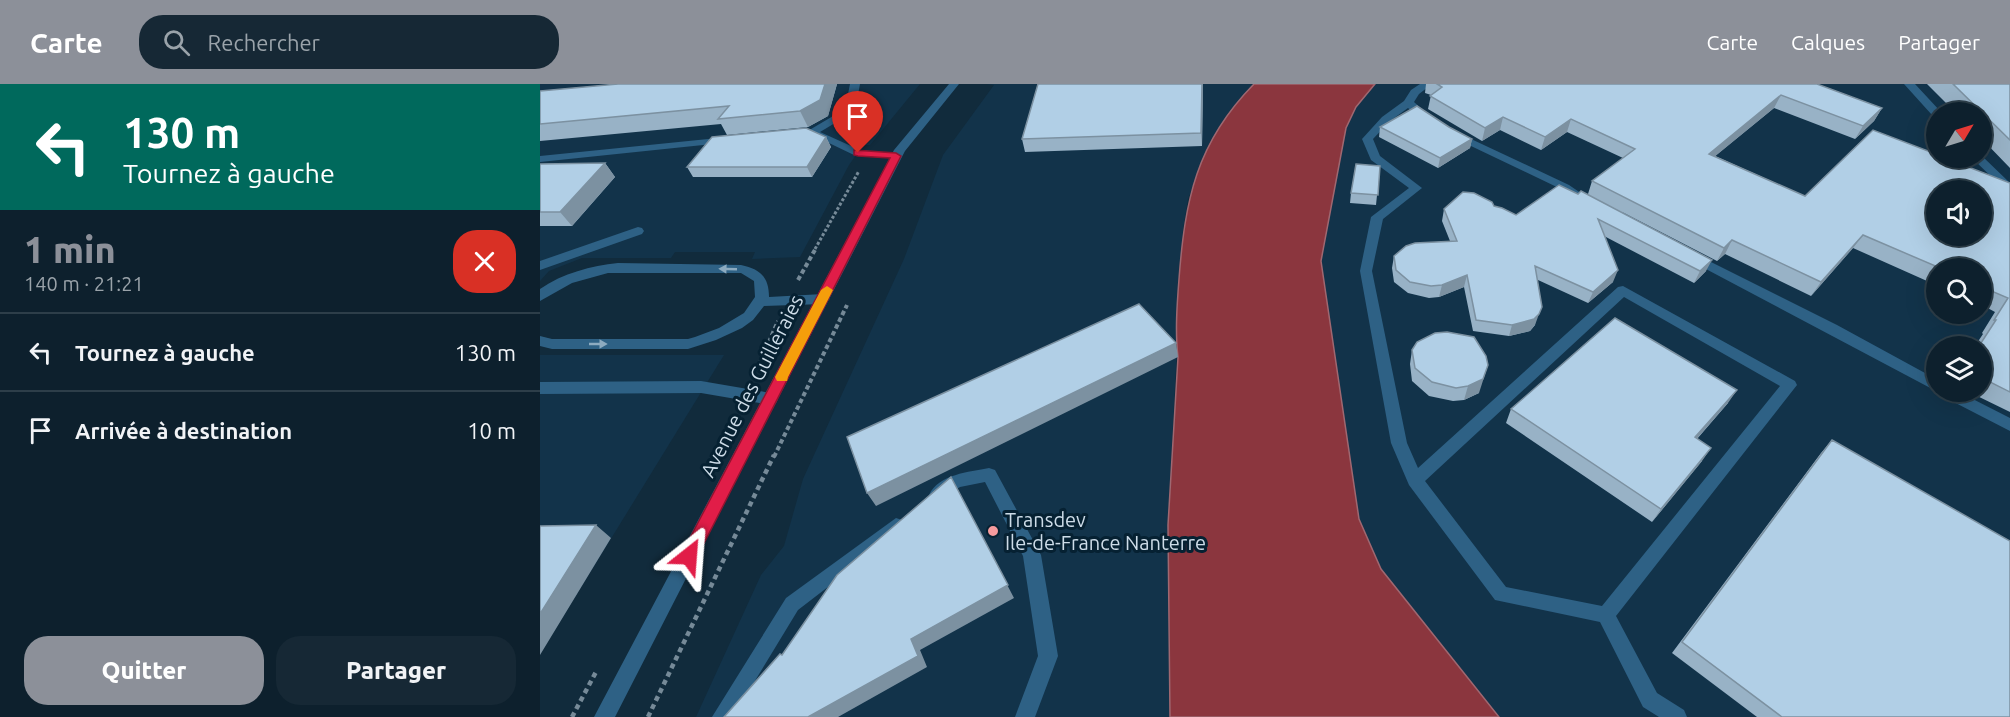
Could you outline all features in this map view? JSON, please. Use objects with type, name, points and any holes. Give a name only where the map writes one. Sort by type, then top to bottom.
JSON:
[{"type":"street","points":[[855,84],[850,111],[807,132],[858,153],[896,156]]},
{"type":"street","name":"Avenue des Guilleraies","points":[[604,717],[896,156],[954,84]]},
{"type":"street","points":[[1427,84],[1415,92],[1408,103],[1386,119],[1367,139],[1375,158],[1416,188],[1377,217],[1366,271],[1399,443],[1415,480],[1501,594],[1606,615]]},
{"type":"street","points":[[1909,84],[1926,102]]},
{"type":"street","points":[[1408,103],[1432,123],[1565,187],[1594,206]]},
{"type":"street","points":[[540,159],[736,140]]},
{"type":"street","points":[[1988,168],[2010,189]]},
{"type":"street","points":[[540,266],[638,231]]},
{"type":"street","points":[[1677,249],[1832,328],[1926,380]]},
{"type":"street","points":[[540,296],[568,279],[599,269],[741,269],[753,272],[761,280],[763,290],[761,302],[734,327],[710,338],[688,344],[560,344],[540,341]]},
{"type":"street","points":[[1415,480],[1623,290],[1790,385],[1606,615]]},
{"type":"street","points":[[761,302],[823,299]]},
{"type":"street","points":[[540,388],[701,387],[771,399]]},
{"type":"street","points":[[1966,402],[2010,425]]},
{"type":"street","points":[[722,717],[792,604],[956,481],[989,475],[1032,555],[1048,656],[1025,717]]},
{"type":"street","points":[[1606,615],[1650,700],[1677,717]]},
{"type":"path","points":[[648,717],[852,294]]},
{"type":"shaded area","points":[[540,84],[920,84],[870,145],[863,145],[849,165],[800,257],[752,259],[755,252],[675,252],[671,258],[582,258],[549,271],[540,281]]},
{"type":"shaded area","points":[[986,84],[1254,84],[1234,107],[1207,150],[1188,199],[1183,230],[1168,524],[1170,717],[696,717],[761,575],[784,546],[803,479],[904,259],[943,155],[994,85]]},
{"type":"shaded area","points":[[1254,84],[1375,84],[1356,107],[1346,128],[1321,261],[1359,519],[1381,569],[1499,717],[1170,717],[1168,525],[1178,357],[1177,309],[1185,224],[1190,198],[1206,151],[1234,106]]},
{"type":"shaded area","points":[[1375,84],[1984,84],[2010,108],[2010,717],[1499,717],[1381,569],[1359,519],[1321,261],[1346,128],[1356,107]]},
{"type":"shaded area","points":[[540,355],[724,355],[540,654]]},
{"type":"building","points":[[618,84],[825,84],[820,100],[800,111],[718,119],[729,106],[540,124],[540,91]]},
{"type":"building","points":[[1038,84],[1202,84],[1201,133],[1022,139]]},
{"type":"building","points":[[1437,84],[1817,84],[1882,108],[1863,126],[1781,95],[1709,154],[1805,196],[1873,130],[1926,150],[1926,168],[1971,168],[2010,183],[2010,392],[1992,383],[1992,336],[1986,336],[2008,298],[1992,291],[1992,258],[1926,258],[1926,262],[1863,235],[1821,282],[1732,240],[1724,248],[1592,181],[1635,149],[1571,119],[1545,137],[1503,117],[1485,128],[1430,96],[1442,87]]},
{"type":"building","points":[[1953,84],[2010,84],[2010,140],[1992,122],[1992,102],[1971,102]]},
{"type":"building","points":[[1417,106],[1472,139],[1440,158],[1380,127]]},
{"type":"building","points":[[806,128],[826,137],[807,167],[687,167],[712,137]]},
{"type":"building","points":[[605,163],[560,212],[540,212],[540,164]]},
{"type":"building","points":[[1356,164],[1380,166],[1378,195],[1351,193]]},
{"type":"building","points":[[1559,185],[1578,194],[1581,191],[1712,260],[1700,271],[1598,219],[1618,270],[1593,292],[1535,266],[1542,307],[1534,319],[1512,325],[1476,320],[1467,275],[1442,285],[1431,286],[1410,282],[1396,270],[1394,256],[1406,246],[1415,243],[1457,241],[1444,209],[1463,192],[1474,193],[1492,202],[1494,206],[1516,215]]},
{"type":"building","points":[[1139,304],[1176,343],[867,493],[847,437]]},
{"type":"building","points":[[1615,318],[1737,390],[1695,437],[1711,448],[1661,509],[1511,409]]},
{"type":"building","points":[[1447,332],[1474,337],[1486,356],[1488,365],[1483,379],[1468,386],[1456,388],[1432,382],[1415,368],[1412,350],[1417,342],[1435,333]]},
{"type":"building","points":[[1832,440],[2010,541],[2010,717],[1782,717],[1682,642]]},
{"type":"building","points":[[951,477],[1008,585],[911,639],[918,656],[808,717],[724,717],[780,654],[782,655],[837,575]]},
{"type":"building","points":[[596,525],[540,614],[540,526]]},
{"type":"slow traffic","points":[[782,377],[827,290]]},
{"type":"place","name":"Transdev Ile-de-France Nanterre","points":[[993,531]]},
{"type":"route","points":[[689,556],[896,156],[858,153]]}]
